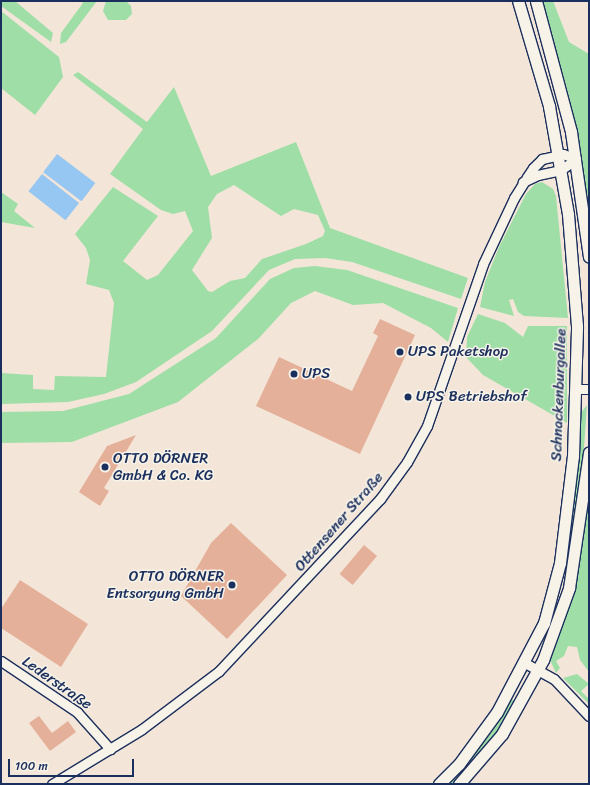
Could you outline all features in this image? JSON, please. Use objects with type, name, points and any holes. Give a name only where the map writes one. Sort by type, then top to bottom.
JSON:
[{"type":"main road","name":"Schnackenburgallee","points":[[439,784],[482,734],[525,663],[544,623],[559,570],[576,427],[577,389],[575,287],[562,170],[536,57],[518,1]]},
{"type":"main road","points":[[536,1],[556,67],[576,158],[589,257]]},
{"type":"main road","name":"Schnackenburgallee","points":[[459,784],[502,734],[539,670],[569,588],[589,452]]},
{"type":"street","points":[[559,154],[576,158]]},
{"type":"street","name":"Ottensener Straße","points":[[52,784],[110,749],[201,687],[235,657],[380,499],[399,474],[427,426],[483,264],[523,182],[539,162],[559,154]]},
{"type":"street","points":[[523,182],[538,175],[562,170],[576,158]]},
{"type":"street","points":[[577,389],[589,390]]},
{"type":"street","name":"Lederstraße","points":[[1,661],[77,712],[110,749]]},
{"type":"street","points":[[525,663],[539,670],[566,690],[589,716]]},
{"type":"green space","points":[[1,1],[15,1],[53,33],[51,42],[1,6]]},
{"type":"green space","points":[[81,1],[97,1],[66,42],[60,44],[61,33],[83,3]]},
{"type":"green space","points":[[106,1],[126,1],[131,6],[132,14],[126,20],[108,20],[103,11]]},
{"type":"green space","points":[[541,1],[553,1],[569,42],[589,54],[589,204],[569,96]]},
{"type":"green space","points":[[1,11],[59,57],[63,77],[35,115],[1,88]]},
{"type":"green space","points":[[78,72],[147,122],[174,87],[211,176],[296,142],[330,228],[468,278],[461,299],[352,262],[325,258],[295,259],[269,270],[212,331],[136,382],[104,394],[68,402],[1,404],[1,373],[33,375],[33,389],[54,390],[55,376],[106,377],[114,303],[109,290],[86,284],[90,260],[86,248],[75,234],[113,187],[158,216],[123,261],[147,280],[158,275],[193,231],[185,211],[173,214],[161,210],[110,174],[143,129],[73,75]],"holes":[[[234,185],[281,216],[294,209],[318,215],[325,231],[323,236],[306,244],[262,259],[245,278],[230,281],[212,292],[208,291],[192,270],[212,238],[208,207],[217,194]]]},
{"type":"green space","points":[[542,182],[553,189],[556,196],[568,318],[524,316],[518,312],[513,299],[509,300],[514,316],[480,307],[485,282],[499,247],[526,194],[535,184]]},
{"type":"green space","points":[[1,192],[18,204],[14,211],[35,228],[1,222]]},
{"type":"green space","points":[[315,266],[347,270],[458,308],[448,342],[431,328],[383,303],[353,305],[315,291],[291,303],[258,339],[178,402],[72,442],[1,443],[1,412],[63,411],[129,394],[216,338],[270,279],[294,268]]},
{"type":"green space","points":[[478,314],[505,323],[523,337],[528,326],[567,326],[567,423],[483,375],[466,357],[467,337]]},
{"type":"green space","points":[[587,405],[581,489],[569,550],[580,414]]},
{"type":"green space","points":[[589,501],[589,672],[580,660],[577,647],[568,646],[564,656],[556,661],[560,668],[556,673],[550,660],[573,592]]},
{"type":"green space","points":[[577,674],[589,684],[581,691],[589,699],[589,704],[563,678]]},
{"type":"green space","points":[[511,699],[517,702],[498,731],[452,784],[447,784],[488,736]]},
{"type":"water","points":[[57,154],[95,183],[81,201],[43,172]]},
{"type":"water","points":[[42,174],[79,203],[65,220],[28,191]]},
{"type":"building","name":"UPS","points":[[380,319],[415,335],[360,454],[256,406],[279,357],[352,391],[378,336],[373,333]]},
{"type":"building","name":"OTTO DÖRNER GmbH & Co. KG","points":[[136,435],[104,488],[109,491],[100,506],[79,492],[107,446]]},
{"type":"building","name":"OTTO DÖRNER Entsorgung GmbH","points":[[231,523],[287,575],[227,639],[181,596],[211,543]]},
{"type":"building","points":[[364,545],[377,556],[353,585],[340,574]]},
{"type":"building","points":[[20,580],[88,624],[61,667],[1,628],[1,609]]},
{"type":"building","points":[[39,716],[52,733],[68,721],[76,732],[50,751],[29,723]]},
{"type":"place","name":"UPS Paketshop","points":[[400,352]]},
{"type":"place","name":"UPS","points":[[294,374]]},
{"type":"place","name":"UPS Betriebshof","points":[[408,397]]},
{"type":"place","name":"OTTO DÖRNER GmbH & Co. KG","points":[[105,467]]},
{"type":"place","name":"OTTO DÖRNER Entsorgung GmbH","points":[[232,585]]}]
